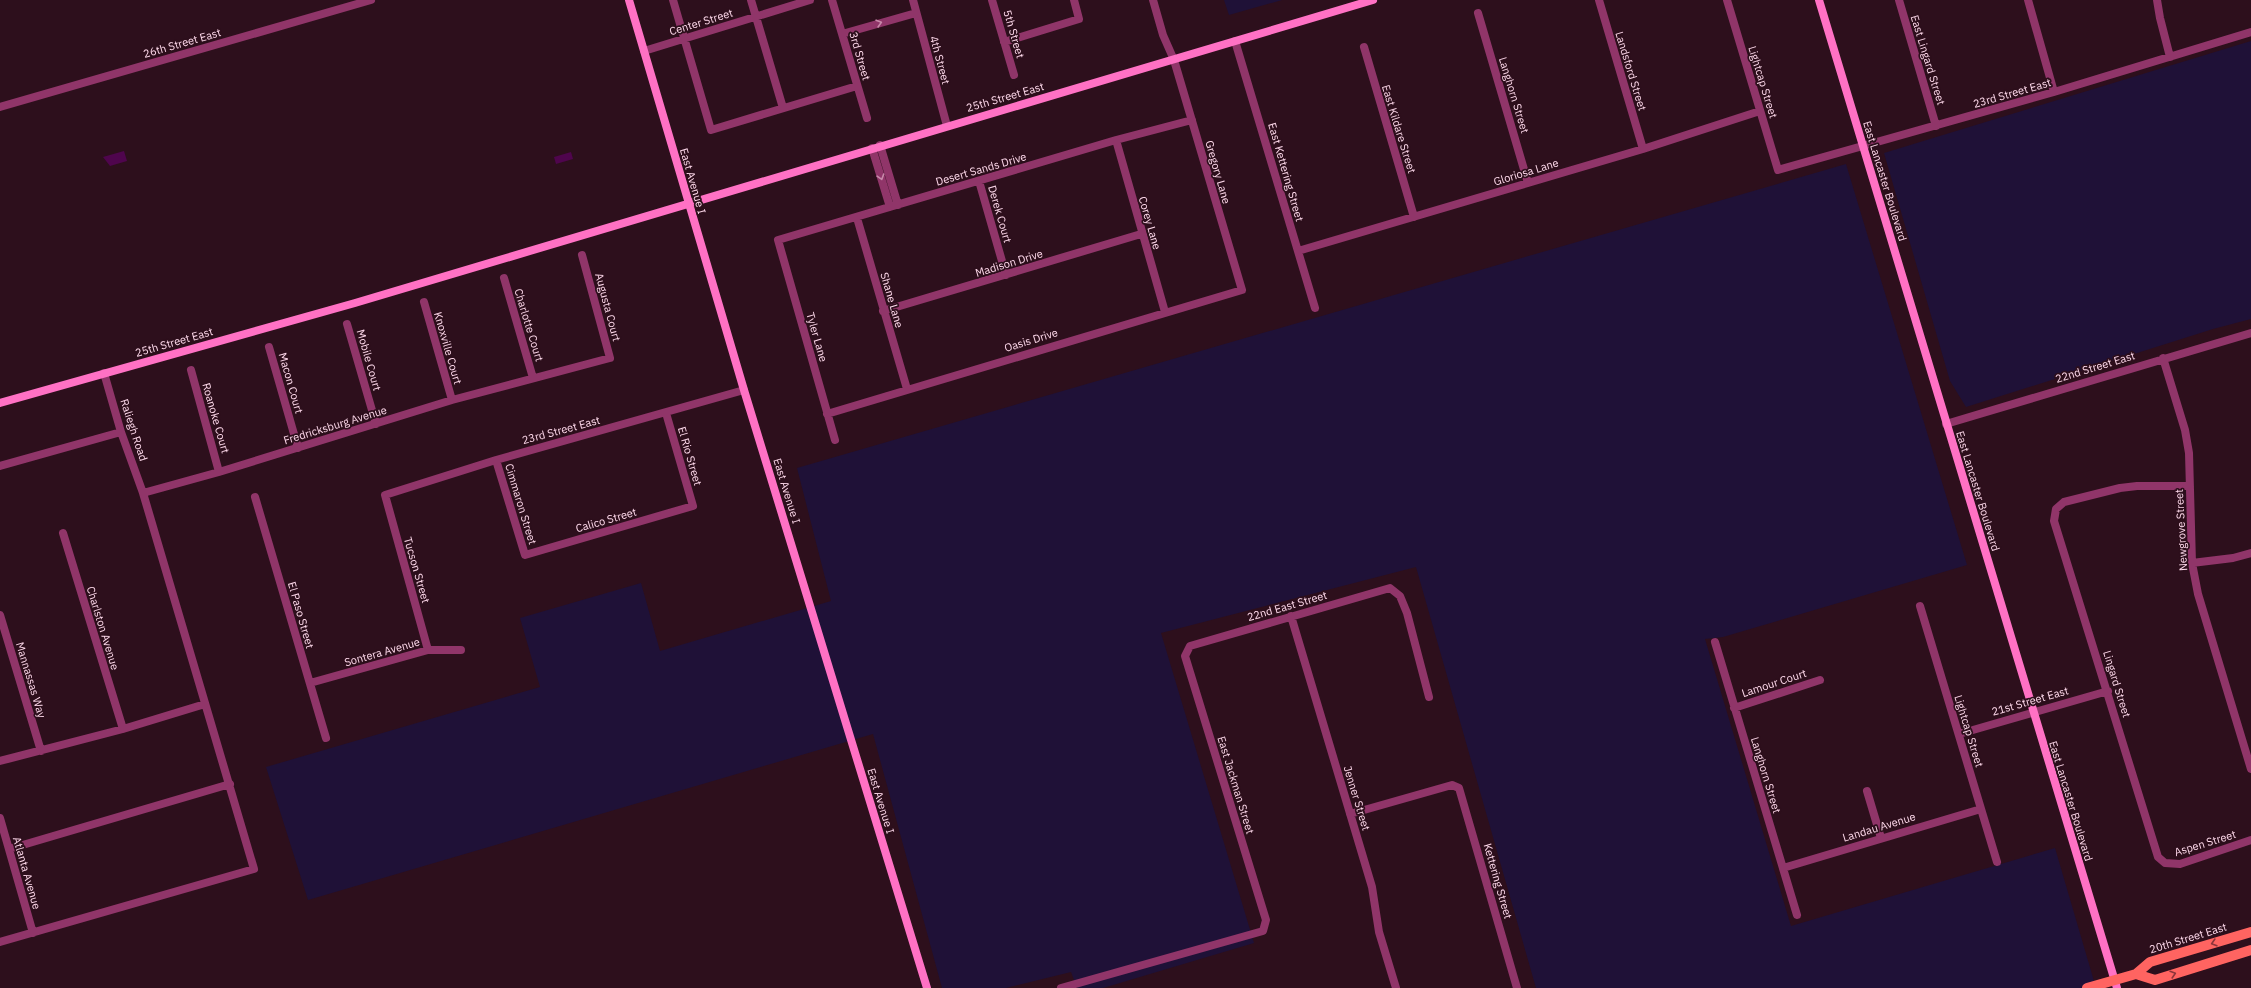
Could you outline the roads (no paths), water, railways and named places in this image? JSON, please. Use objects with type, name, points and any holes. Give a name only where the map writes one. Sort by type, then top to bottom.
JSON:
[{"type":"main road","name":"East Avenue I","points":[[629,0],[744,390],[927,988]]},
{"type":"main road","name":"25th Street East","points":[[0,404],[104,373],[355,304],[644,216],[1373,0]]},
{"type":"main road","name":"East Lancaster Boulevard","points":[[1819,0],[2116,984]]},
{"type":"main road","name":"20th Street East","points":[[2087,988],[2116,984],[2136,974],[2150,962],[2251,932]]},
{"type":"main road","points":[[2136,974],[2156,980],[2251,950]]},
{"type":"street","name":"26th Street East","points":[[0,107],[370,0]]},
{"type":"street","points":[[672,0],[685,39],[711,130],[857,86]]},
{"type":"street","points":[[751,0],[783,108]]},
{"type":"street","name":"Center Street","points":[[644,51],[810,0]]},
{"type":"street","name":"3rd Street","points":[[832,0],[867,118]]},
{"type":"street","name":"4th Street","points":[[912,0],[947,126]]},
{"type":"street","name":"5th Street","points":[[992,0],[1014,75]]},
{"type":"street","points":[[1004,42],[1079,19],[1074,0]]},
{"type":"street","name":"Gregory Lane","points":[[1153,0],[1163,35],[1174,60],[1242,290]]},
{"type":"street","name":"Landsford Street","points":[[1599,0],[1643,149]]},
{"type":"street","name":"Lightcap Street","points":[[1727,0],[1778,170]]},
{"type":"street","name":"East Lingard Street","points":[[1899,0],[1936,126]]},
{"type":"street","points":[[2028,0],[2054,92]]},
{"type":"street","points":[[2157,0],[2170,56]]},
{"type":"street","points":[[842,34],[916,13]]},
{"type":"street","name":"Langhorn Street","points":[[1478,13],[1528,183]]},
{"type":"street","name":"23rd Street East","points":[[1778,170],[2054,92],[2251,32]]},
{"type":"street","name":"East Kettering Street","points":[[1236,41],[1315,308]]},
{"type":"street","name":"East Kildare Street","points":[[1364,48],[1414,217]]},
{"type":"street","name":"Gloriosa Lane","points":[[1298,251],[1643,149],[1760,111]]},
{"type":"street","name":"Desert Sands Drive","points":[[778,240],[857,218],[898,204],[1116,140],[1192,120]]},
{"type":"street","name":"Corey Lane","points":[[1116,140],[1141,234],[1165,312]]},
{"type":"street","points":[[876,147],[898,204]]},
{"type":"street","points":[[876,147],[890,207]]},
{"type":"street","name":"Derek Court","points":[[979,181],[1006,275]]},
{"type":"street","name":"Shane Lane","points":[[857,218],[907,389]]},
{"type":"street","name":"Madison Drive","points":[[883,311],[1141,234]]},
{"type":"street","name":"Tyler Lane","points":[[778,240],[835,440]]},
{"type":"street","name":"Augusta Court","points":[[533,378],[610,358],[582,255]]},
{"type":"street","name":"Charlotte Court","points":[[504,278],[533,378]]},
{"type":"street","name":"Oasis Drive","points":[[827,414],[1242,290]]},
{"type":"street","name":"Knoxville Court","points":[[424,302],[452,400]]},
{"type":"street","name":"Mobile Court","points":[[347,324],[376,424]]},
{"type":"street","name":"22nd Street East","points":[[1946,424],[2163,358],[2251,333]]},
{"type":"street","name":"Macon Court","points":[[269,347],[298,448]]},
{"type":"street","name":"Newgrove Street","points":[[2163,358],[2185,430],[2189,453],[2192,563],[2198,594],[2251,769]]},
{"type":"street","name":"Roanoke Court","points":[[191,370],[219,472]]},
{"type":"street","name":"Raliegh Road","points":[[32,933],[254,869],[143,493],[104,373]]},
{"type":"street","name":"Fredricksburg Avenue","points":[[143,493],[219,472],[452,400],[533,378]]},
{"type":"street","name":"23rd Street East","points":[[385,495],[496,460],[744,390]]},
{"type":"street","name":"El Rio Street","points":[[666,413],[693,506]]},
{"type":"street","points":[[0,466],[122,432]]},
{"type":"street","name":"Cimmaron Street","points":[[496,460],[524,555]]},
{"type":"street","name":"Lingard Street","points":[[2165,863],[2158,857],[2154,846],[2108,691],[2054,521],[2056,509],[2064,502],[2120,488],[2190,486]]},
{"type":"street","name":"Tucson Street","points":[[385,495],[428,650]]},
{"type":"street","name":"El Paso Street","points":[[255,497],[326,738]]},
{"type":"street","name":"Calico Street","points":[[524,555],[693,506]]},
{"type":"street","name":"Charlston Avenue","points":[[62,533],[123,729]]},
{"type":"street","points":[[2192,563],[2233,558],[2251,553]]},
{"type":"street","name":"22nd East Street","points":[[1190,646],[1390,588],[1400,596],[1407,613],[1429,697]]},
{"type":"street","name":"Lightcap Street","points":[[1920,606],[1997,862]]},
{"type":"street","name":"Mannassas Way","points":[[0,615],[41,751]]},
{"type":"street","name":"Jenner Street","points":[[1291,616],[1372,887],[1379,932],[1396,988]]},
{"type":"street","name":"Langhorn Street","points":[[1715,642],[1797,914]]},
{"type":"street","name":"East Jackman Street","points":[[1061,988],[1263,931],[1266,920],[1185,656],[1190,646]]},
{"type":"street","name":"Sontera Avenue","points":[[310,684],[428,650],[461,650]]},
{"type":"street","name":"Lamour Court","points":[[1734,708],[1820,680]]},
{"type":"street","name":"21st Street East","points":[[1958,734],[2108,691]]},
{"type":"street","points":[[0,761],[123,729],[205,704]]},
{"type":"street","points":[[9,849],[230,784]]},
{"type":"street","name":"Kettering Street","points":[[1350,814],[1452,784],[1459,788],[1517,988]]},
{"type":"street","points":[[1867,791],[1881,838]]},
{"type":"street","name":"Landau Avenue","points":[[1783,868],[1981,808]]},
{"type":"street","name":"Atlanta Avenue","points":[[0,818],[32,933]]},
{"type":"street","name":"Aspen Street","points":[[2165,863],[2180,864],[2251,840]]},
{"type":"street","points":[[0,942],[32,933]]}]
